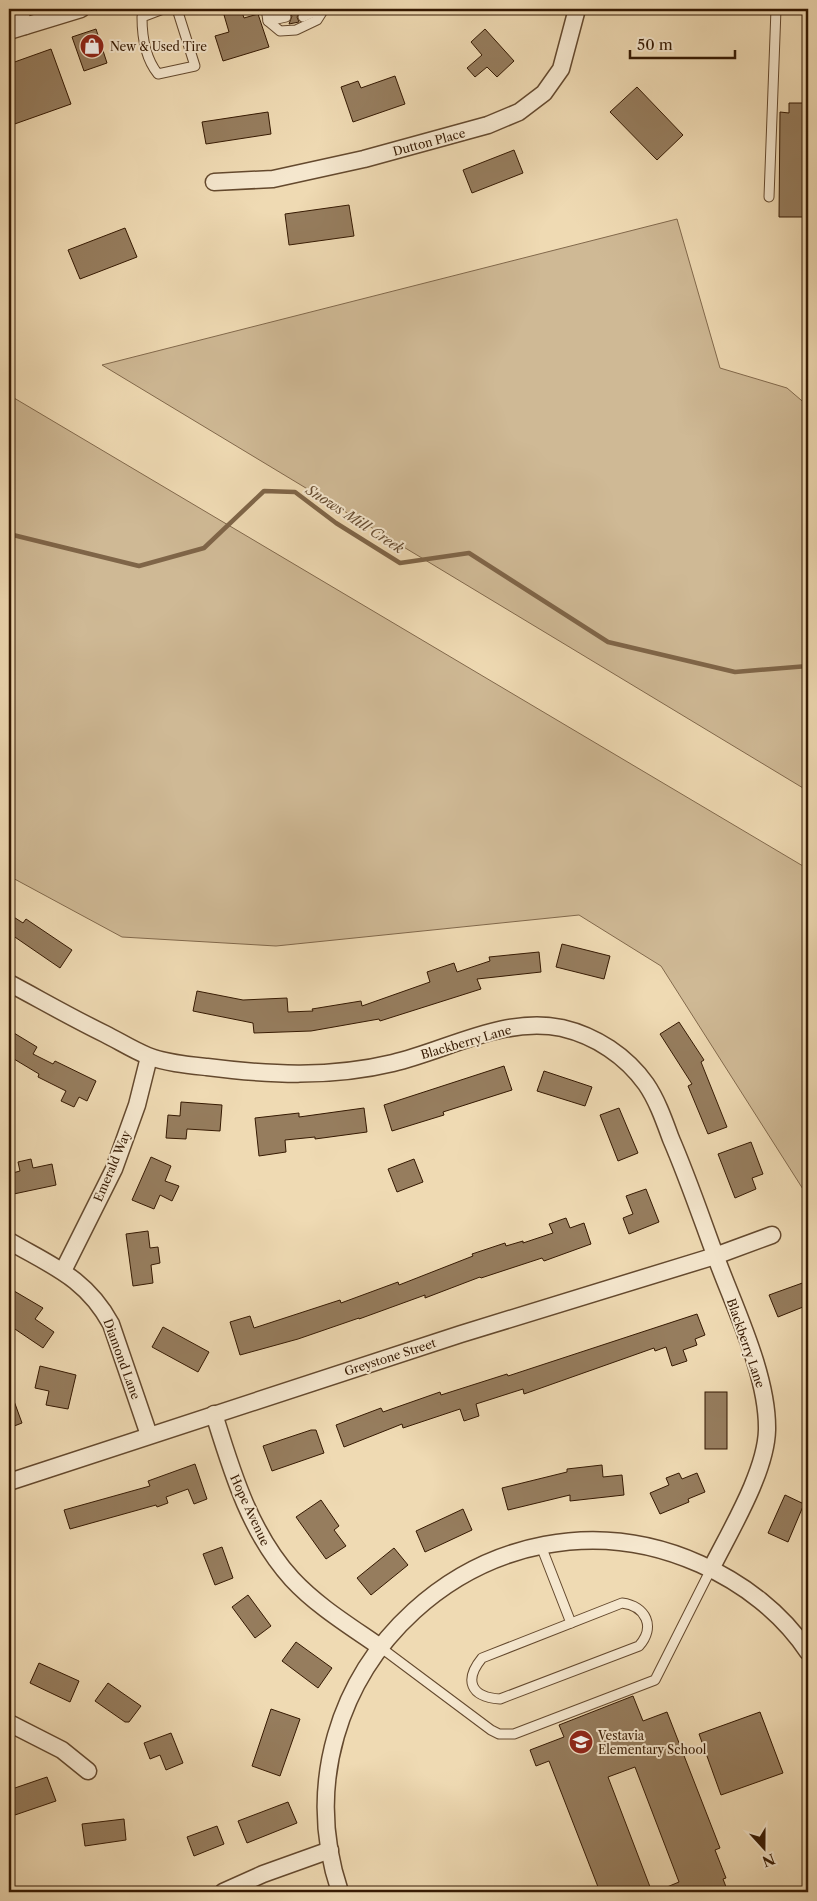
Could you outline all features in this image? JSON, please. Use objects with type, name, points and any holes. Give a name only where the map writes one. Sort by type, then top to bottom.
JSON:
[{"type":"street","points":[[18,9],[25,26]]},
{"type":"street","points":[[9,31],[81,9]]},
{"type":"street","name":"Dutton Place","points":[[214,182],[273,179],[364,160],[488,126],[519,112],[544,93],[561,69],[577,9]]},
{"type":"street","name":"Blackberry Lane","points":[[9,983],[149,1056],[186,1064],[237,1071],[290,1075],[342,1072],[393,1063],[491,1032],[509,1028],[544,1026],[578,1033],[610,1048],[624,1059],[647,1086],[656,1100],[689,1181],[755,1363],[764,1397],[767,1431],[761,1464],[711,1569]]},
{"type":"street","name":"Emerald Way","points":[[63,1271],[114,1169],[137,1105],[149,1056]]},
{"type":"street","name":"Greystone Street","points":[[9,1482],[460,1334],[715,1256],[772,1235]]},
{"type":"street","name":"Diamond Lane","points":[[9,1241],[63,1271],[85,1288],[103,1309],[111,1324],[149,1435]]},
{"type":"street","name":"Hope Avenue","points":[[214,1414],[233,1476],[254,1523],[271,1553],[292,1580],[318,1603],[380,1647]]},
{"type":"street","points":[[340,1892],[330,1850],[326,1819],[326,1789],[330,1758],[348,1700],[362,1672],[380,1647],[415,1608],[458,1577],[506,1556],[541,1546],[584,1541],[636,1544],[687,1558],[740,1586],[773,1612],[791,1630],[808,1652]]},
{"type":"street","points":[[10,1726],[62,1750],[88,1771]]},
{"type":"street","points":[[223,1892],[263,1874],[330,1850]]},
{"type":"lane","points":[[163,9],[142,17],[145,47],[152,66],[158,74],[194,66],[177,9]]},
{"type":"lane","points":[[304,12],[323,9]]},
{"type":"lane","points":[[269,17],[280,31],[296,30],[317,20],[323,9]]},
{"type":"lane","points":[[769,197],[776,9]]},
{"type":"lane","points":[[269,17],[286,16]]},
{"type":"lane","points":[[269,17],[286,16]]},
{"type":"lane","points":[[541,1546],[571,1623]]},
{"type":"lane","points":[[380,1647],[492,1730],[499,1734],[514,1734],[655,1680],[711,1569]]},
{"type":"lane","points":[[622,1603],[633,1605],[644,1613],[648,1624],[646,1638],[639,1646],[500,1699],[487,1698],[474,1689],[471,1678],[473,1669],[482,1658],[571,1623],[622,1603]]},
{"type":"shaded area","points":[[677,219],[720,368],[787,388],[808,406],[808,791],[102,365]]},
{"type":"shaded area","points":[[9,395],[808,869],[808,1197],[661,966],[579,915],[276,946],[122,937],[9,876]]},
{"type":"building","points":[[241,9],[244,18],[258,14],[269,47],[223,61],[215,36],[229,32],[224,15]]},
{"type":"building","points":[[288,9],[300,9],[301,11],[297,17],[299,22],[289,24],[292,16]]},
{"type":"building","points":[[96,29],[107,63],[84,71],[72,37]]},
{"type":"building","points":[[485,29],[514,61],[497,77],[487,67],[475,77],[467,68],[482,55],[471,42]]},
{"type":"building","points":[[51,49],[71,104],[9,126],[9,64]]},
{"type":"building","points":[[395,76],[405,104],[353,122],[341,87],[358,81],[361,88]]},
{"type":"building","points":[[637,87],[683,135],[657,160],[610,112]]},
{"type":"building","points":[[789,103],[808,103],[808,217],[779,217],[780,112],[789,113]]},
{"type":"building","points":[[268,112],[271,134],[206,144],[202,122]]},
{"type":"building","points":[[514,150],[523,173],[472,193],[463,170]]},
{"type":"building","points":[[349,205],[354,236],[289,245],[285,214]]},
{"type":"building","points":[[125,228],[137,257],[80,279],[68,250]]},
{"type":"building","points":[[9,914],[23,923],[26,919],[72,950],[60,968],[9,933]]},
{"type":"building","points":[[562,944],[610,956],[604,979],[556,967]]},
{"type":"building","points":[[539,952],[541,972],[477,979],[481,989],[380,1021],[379,1019],[311,1031],[254,1033],[253,1023],[193,1011],[197,991],[243,1000],[287,998],[288,1012],[313,1011],[312,1009],[361,1001],[362,1006],[430,982],[427,972],[454,963],[457,972],[490,961],[489,957]]},
{"type":"building","points":[[679,1022],[704,1060],[701,1062],[727,1127],[708,1134],[688,1086],[692,1084],[660,1034]]},
{"type":"building","points":[[9,1030],[37,1047],[33,1054],[53,1064],[55,1061],[96,1081],[87,1101],[79,1097],[74,1107],[61,1101],[66,1091],[38,1077],[39,1074],[9,1056]]},
{"type":"building","points":[[504,1066],[512,1090],[443,1112],[444,1115],[392,1131],[384,1105]]},
{"type":"building","points":[[544,1071],[592,1087],[585,1106],[537,1091]]},
{"type":"building","points":[[181,1102],[222,1105],[220,1131],[187,1129],[186,1139],[166,1138],[168,1115],[180,1116]]},
{"type":"building","points":[[364,1108],[367,1132],[315,1139],[315,1137],[285,1140],[286,1152],[259,1156],[255,1118],[299,1113],[299,1117]]},
{"type":"building","points":[[619,1108],[638,1153],[618,1161],[600,1115]]},
{"type":"building","points":[[751,1142],[763,1174],[752,1178],[756,1189],[735,1198],[718,1154]]},
{"type":"building","points":[[151,1157],[171,1166],[165,1181],[179,1186],[172,1201],[160,1195],[154,1209],[132,1200]]},
{"type":"building","points":[[31,1159],[33,1168],[52,1164],[56,1185],[9,1195],[9,1174],[20,1171],[18,1162]]},
{"type":"building","points":[[414,1159],[423,1182],[397,1192],[388,1169]]},
{"type":"building","points":[[646,1189],[659,1222],[629,1234],[623,1218],[633,1214],[626,1196]]},
{"type":"building","points":[[566,1218],[570,1228],[584,1223],[591,1244],[544,1261],[542,1258],[480,1277],[425,1298],[425,1295],[298,1339],[240,1355],[230,1322],[250,1316],[254,1328],[340,1300],[341,1303],[398,1282],[399,1285],[473,1256],[472,1254],[505,1243],[506,1246],[523,1241],[523,1243],[553,1233],[549,1224]]},
{"type":"building","points":[[148,1231],[150,1248],[158,1247],[160,1263],[151,1265],[153,1283],[133,1286],[126,1234]]},
{"type":"building","points":[[808,1281],[808,1305],[778,1317],[769,1295]]},
{"type":"building","points":[[9,1288],[43,1308],[35,1319],[54,1332],[43,1348],[9,1325]]},
{"type":"building","points":[[697,1314],[705,1335],[695,1339],[697,1345],[683,1350],[687,1361],[672,1366],[666,1347],[655,1351],[654,1348],[524,1394],[523,1389],[476,1404],[479,1416],[464,1421],[460,1409],[403,1428],[402,1424],[344,1447],[336,1425],[381,1408],[383,1412],[440,1392],[441,1395],[507,1374],[508,1376]]},
{"type":"building","points":[[163,1327],[209,1352],[198,1372],[152,1347]]},
{"type":"building","points":[[40,1366],[76,1375],[68,1409],[46,1405],[49,1391],[35,1388]]},
{"type":"building","points":[[9,1391],[22,1423],[9,1428]]},
{"type":"building","points":[[705,1392],[727,1392],[727,1449],[705,1449]]},
{"type":"building","points":[[316,1430],[324,1453],[272,1471],[263,1446]]},
{"type":"building","points":[[195,1464],[207,1499],[194,1504],[188,1489],[166,1497],[168,1503],[157,1507],[156,1505],[70,1529],[64,1510],[150,1486],[148,1481]]},
{"type":"building","points":[[602,1465],[603,1477],[622,1475],[624,1495],[570,1501],[570,1495],[508,1510],[502,1488],[567,1472],[567,1469]]},
{"type":"building","points":[[679,1473],[682,1479],[697,1473],[705,1492],[688,1499],[689,1502],[660,1514],[650,1493],[669,1485],[666,1478]]},
{"type":"building","points":[[785,1495],[804,1504],[788,1542],[768,1533]]},
{"type":"building","points":[[321,1500],[339,1526],[334,1530],[346,1546],[326,1559],[296,1517]]},
{"type":"building","points":[[463,1509],[472,1530],[425,1552],[416,1531]]},
{"type":"building","points":[[222,1547],[233,1578],[215,1585],[203,1554]]},
{"type":"building","points":[[394,1548],[408,1565],[371,1595],[357,1578]]},
{"type":"building","points":[[248,1595],[271,1626],[255,1638],[232,1607]]},
{"type":"building","points":[[296,1642],[332,1668],[318,1688],[282,1661]]},
{"type":"building","points":[[39,1663],[79,1681],[70,1702],[30,1683]]},
{"type":"building","points":[[108,1683],[141,1706],[129,1722],[125,1722],[95,1701]]},
{"type":"building","points":[[633,1696],[643,1721],[667,1712],[720,1848],[715,1850],[726,1878],[723,1879],[728,1892],[655,1892],[679,1882],[635,1767],[608,1777],[652,1892],[600,1892],[549,1761],[536,1766],[530,1750],[564,1737],[559,1725]]},
{"type":"building","points":[[271,1709],[300,1719],[280,1776],[252,1766]]},
{"type":"building","points":[[760,1712],[783,1773],[721,1795],[699,1734]]},
{"type":"building","points":[[171,1733],[183,1763],[166,1770],[160,1755],[150,1759],[144,1743]]},
{"type":"building","points":[[47,1777],[56,1801],[12,1816],[9,1806],[9,1790]]},
{"type":"building","points":[[288,1802],[297,1823],[247,1843],[238,1821]]},
{"type":"building","points":[[124,1819],[126,1840],[85,1846],[82,1824]]},
{"type":"building","points":[[217,1826],[224,1844],[194,1856],[187,1837]]},
{"type":"waterway","name":"Snows Mill Creek","points":[[9,534],[139,566],[204,548],[264,491],[295,492],[336,523],[400,563],[469,553],[608,642],[735,672],[808,666]]},
{"type":"place","name":"New & Used Tire","points":[[92,46]]},
{"type":"place","name":"Vestavia Elementary School","points":[[581,1742]]}]
